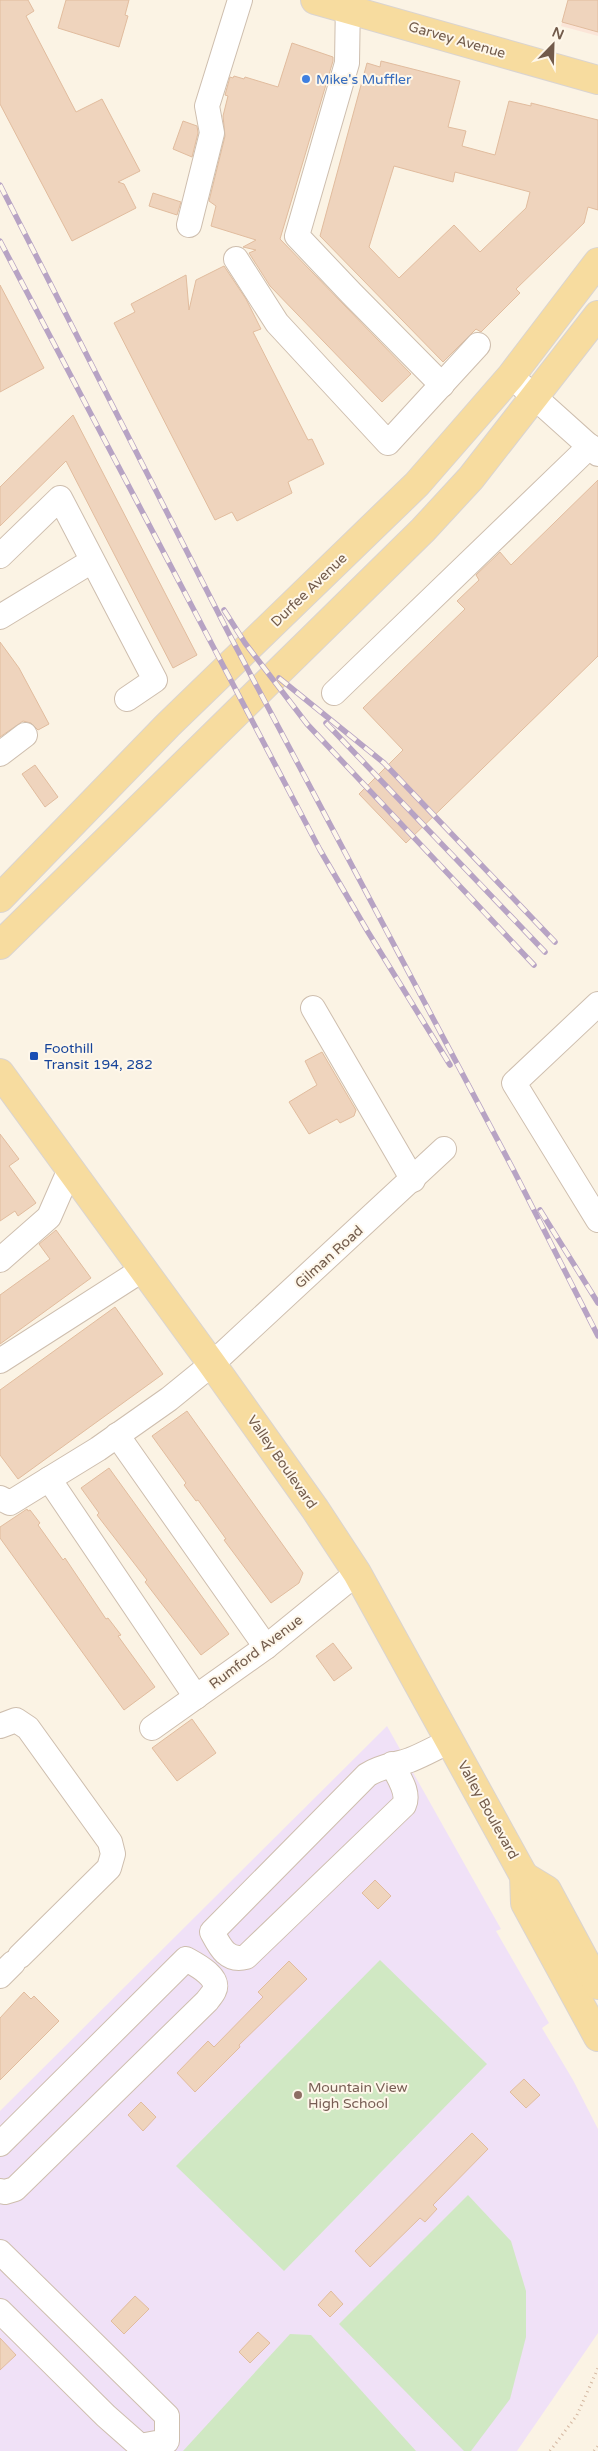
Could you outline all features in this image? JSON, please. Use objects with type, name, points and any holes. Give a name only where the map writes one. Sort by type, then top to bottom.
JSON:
[{"type":"main road","name":"Garvey Avenue","points":[[315,0],[348,5],[598,80]]},
{"type":"main road","name":"Durfee Avenue","points":[[0,898],[168,725],[417,484],[511,376],[598,262]]},
{"type":"main road","points":[[0,945],[423,530],[471,478],[598,315]]},
{"type":"main road","name":"Valley Boulevard","points":[[2,1081],[70,1169],[212,1364],[315,1508],[357,1573],[524,1876],[525,1903],[598,2036]]},
{"type":"main road","name":"Valley Boulevard","points":[[524,1876],[547,1890],[598,1984]]},
{"type":"street","points":[[189,225],[212,133],[207,106],[240,0]]},
{"type":"street","points":[[348,5],[347,63],[298,236],[350,293],[442,385]]},
{"type":"street","points":[[236,259],[277,323],[388,443],[478,345]]},
{"type":"street","points":[[334,693],[594,450],[511,376]]},
{"type":"street","points":[[0,556],[60,498],[155,680],[127,699]]},
{"type":"street","points":[[0,617],[92,560]]},
{"type":"street","points":[[0,754],[25,735]]},
{"type":"street","points":[[598,1004],[514,1083],[598,1220]]},
{"type":"street","points":[[313,1008],[413,1180]]},
{"type":"street","name":"Gilman Road","points":[[0,1498],[10,1503],[117,1435],[169,1399],[212,1364],[413,1180],[444,1149]]},
{"type":"street","points":[[0,1260],[49,1217],[70,1169]]},
{"type":"street","points":[[0,1361],[142,1270]]},
{"type":"street","points":[[117,1435],[266,1646]]},
{"type":"street","points":[[48,1479],[196,1697]]},
{"type":"street","name":"Rumford Avenue","points":[[152,1728],[266,1646],[357,1573]]},
{"type":"street","points":[[0,1726],[16,1720],[28,1728],[110,1842],[113,1854],[109,1868],[11,1965]]},
{"type":"street","points":[[392,1764],[405,1789],[407,1799],[404,1805],[246,1957],[238,1960],[221,1950],[212,1932],[368,1774],[379,1768],[392,1764],[410,1760],[450,1741]]},
{"type":"street","points":[[203,1968],[221,1950]]},
{"type":"street","points":[[0,2144],[186,1959],[203,1968],[215,1987],[206,2001],[15,2189],[5,2192],[0,2191]]},
{"type":"street","points":[[0,2311],[106,2416],[140,2446],[167,2440],[167,2416],[1,2254]]},
{"type":"path","points":[[550,2451],[577,2415],[598,2368]]},
{"type":"path","points":[[594,2451],[598,2446]]},
{"type":"shaded area","points":[[568,0],[598,0],[598,36],[561,26]]},
{"type":"shaded area","name":"Mountain View High School","points":[[387,1726],[501,1929],[496,1931],[549,2023],[542,2028],[573,2080],[598,2129],[598,2333],[517,2451],[0,2451],[0,2111]]},
{"type":"green space","points":[[380,1960],[487,2064],[284,2271],[176,2166]]},
{"type":"green space","points":[[468,2195],[511,2241],[526,2291],[526,2337],[510,2399],[471,2451],[464,2451],[339,2324]]},
{"type":"green space","points":[[290,2334],[311,2335],[416,2451],[183,2451]]},
{"type":"building","points":[[0,0],[28,0],[34,11],[26,16],[76,112],[102,99],[140,171],[118,182],[124,184],[136,208],[72,241],[0,104]]},
{"type":"building","points":[[66,0],[129,0],[125,15],[128,16],[119,47],[58,28]]},
{"type":"building","points":[[568,0],[598,0],[598,32],[562,22]]},
{"type":"building","points":[[292,43],[333,57],[333,61],[280,239],[411,374],[382,402],[270,286],[249,253],[256,250],[243,247],[256,240],[211,226],[216,206],[209,201],[225,136],[223,116],[228,96],[225,95],[230,77],[233,78],[234,76],[244,79],[245,77],[278,87]]},
{"type":"building","points":[[381,61],[460,81],[448,127],[466,131],[462,146],[495,155],[509,101],[531,106],[531,103],[598,120],[598,210],[588,207],[584,223],[516,289],[520,293],[481,332],[476,329],[443,362],[320,236],[367,63],[380,67]],"holes":[[[394,166],[453,182],[455,172],[530,192],[526,208],[480,252],[454,225],[399,278],[369,247]]]},
{"type":"building","points":[[183,121],[197,126],[198,133],[192,157],[173,149]]},
{"type":"building","points":[[153,193],[181,202],[177,215],[149,206]]},
{"type":"building","points":[[224,266],[246,299],[261,329],[253,332],[308,440],[312,439],[324,464],[288,482],[292,493],[237,521],[232,512],[215,520],[114,323],[135,312],[131,304],[186,275],[189,310],[196,280]]},
{"type":"building","points":[[0,285],[44,368],[0,392]]},
{"type":"building","points":[[73,415],[197,655],[173,668],[66,461],[0,526],[0,487]]},
{"type":"building","points":[[598,480],[598,656],[406,843],[359,794],[403,750],[363,708],[465,609],[457,601],[479,580],[476,575],[500,552],[511,565]]},
{"type":"building","points":[[0,642],[19,668],[49,724],[38,730],[31,723],[23,721],[0,737]]},
{"type":"building","points":[[35,765],[58,797],[45,807],[22,774]]},
{"type":"building","points":[[322,1052],[356,1110],[354,1116],[340,1123],[337,1119],[309,1134],[289,1102],[317,1085],[305,1061]]},
{"type":"building","points":[[0,1134],[19,1159],[9,1166],[36,1203],[18,1216],[15,1211],[0,1221]]},
{"type":"building","points":[[56,1230],[91,1278],[0,1344],[0,1295],[50,1259],[39,1244]]},
{"type":"building","points":[[115,1307],[163,1374],[18,1479],[0,1455],[0,1390]]},
{"type":"building","points":[[187,1411],[303,1573],[299,1583],[271,1603],[224,1540],[226,1539],[198,1500],[196,1501],[184,1485],[186,1483],[152,1436]]},
{"type":"building","points":[[109,1468],[229,1634],[201,1655],[145,1582],[147,1580],[97,1515],[99,1513],[81,1488]]},
{"type":"building","points":[[27,1509],[28,1511],[30,1510],[40,1523],[38,1525],[63,1560],[65,1558],[106,1619],[108,1618],[121,1635],[118,1636],[155,1687],[124,1710],[0,1538],[0,1527]]},
{"type":"building","points":[[333,1643],[352,1668],[334,1681],[316,1656]]},
{"type":"building","points":[[192,1719],[216,1753],[177,1781],[152,1748]]},
{"type":"building","points":[[375,1880],[391,1896],[378,1909],[362,1893]]},
{"type":"building","points":[[289,1961],[307,1979],[239,2045],[240,2047],[195,2092],[177,2073],[208,2041],[214,2047],[263,1997],[258,1992]]},
{"type":"building","points":[[24,1992],[31,1999],[34,1996],[59,2021],[0,2080],[0,2018]]},
{"type":"building","points":[[524,2079],[540,2095],[526,2108],[510,2092]]},
{"type":"building","points":[[141,2102],[156,2117],[143,2131],[128,2115]]},
{"type":"building","points":[[472,2133],[488,2149],[433,2205],[437,2209],[425,2222],[420,2218],[370,2267],[355,2251]]},
{"type":"building","points":[[331,2291],[343,2304],[330,2317],[318,2305]]},
{"type":"building","points":[[135,2296],[149,2309],[124,2334],[111,2321]]},
{"type":"building","points":[[258,2332],[270,2343],[250,2363],[239,2352]]},
{"type":"building","points":[[0,2338],[16,2355],[0,2370]]},
{"type":"railway","points":[[0,185],[228,632],[514,1171],[598,1336]]},
{"type":"railway","points":[[0,241],[320,850],[450,1065]]},
{"type":"railway","points":[[224,610],[245,643],[307,724],[534,965]]},
{"type":"railway","points":[[279,678],[384,763],[555,942]]},
{"type":"railway","points":[[326,723],[545,952]]},
{"type":"railway","points":[[540,1210],[598,1303]]},
{"type":"place","name":"Mike's Muffler","points":[[306,79]]},
{"type":"place","name":"Foothill Transit 194, 282","points":[[34,1056]]},
{"type":"place","name":"Mountain View High School","points":[[298,2095]]}]
